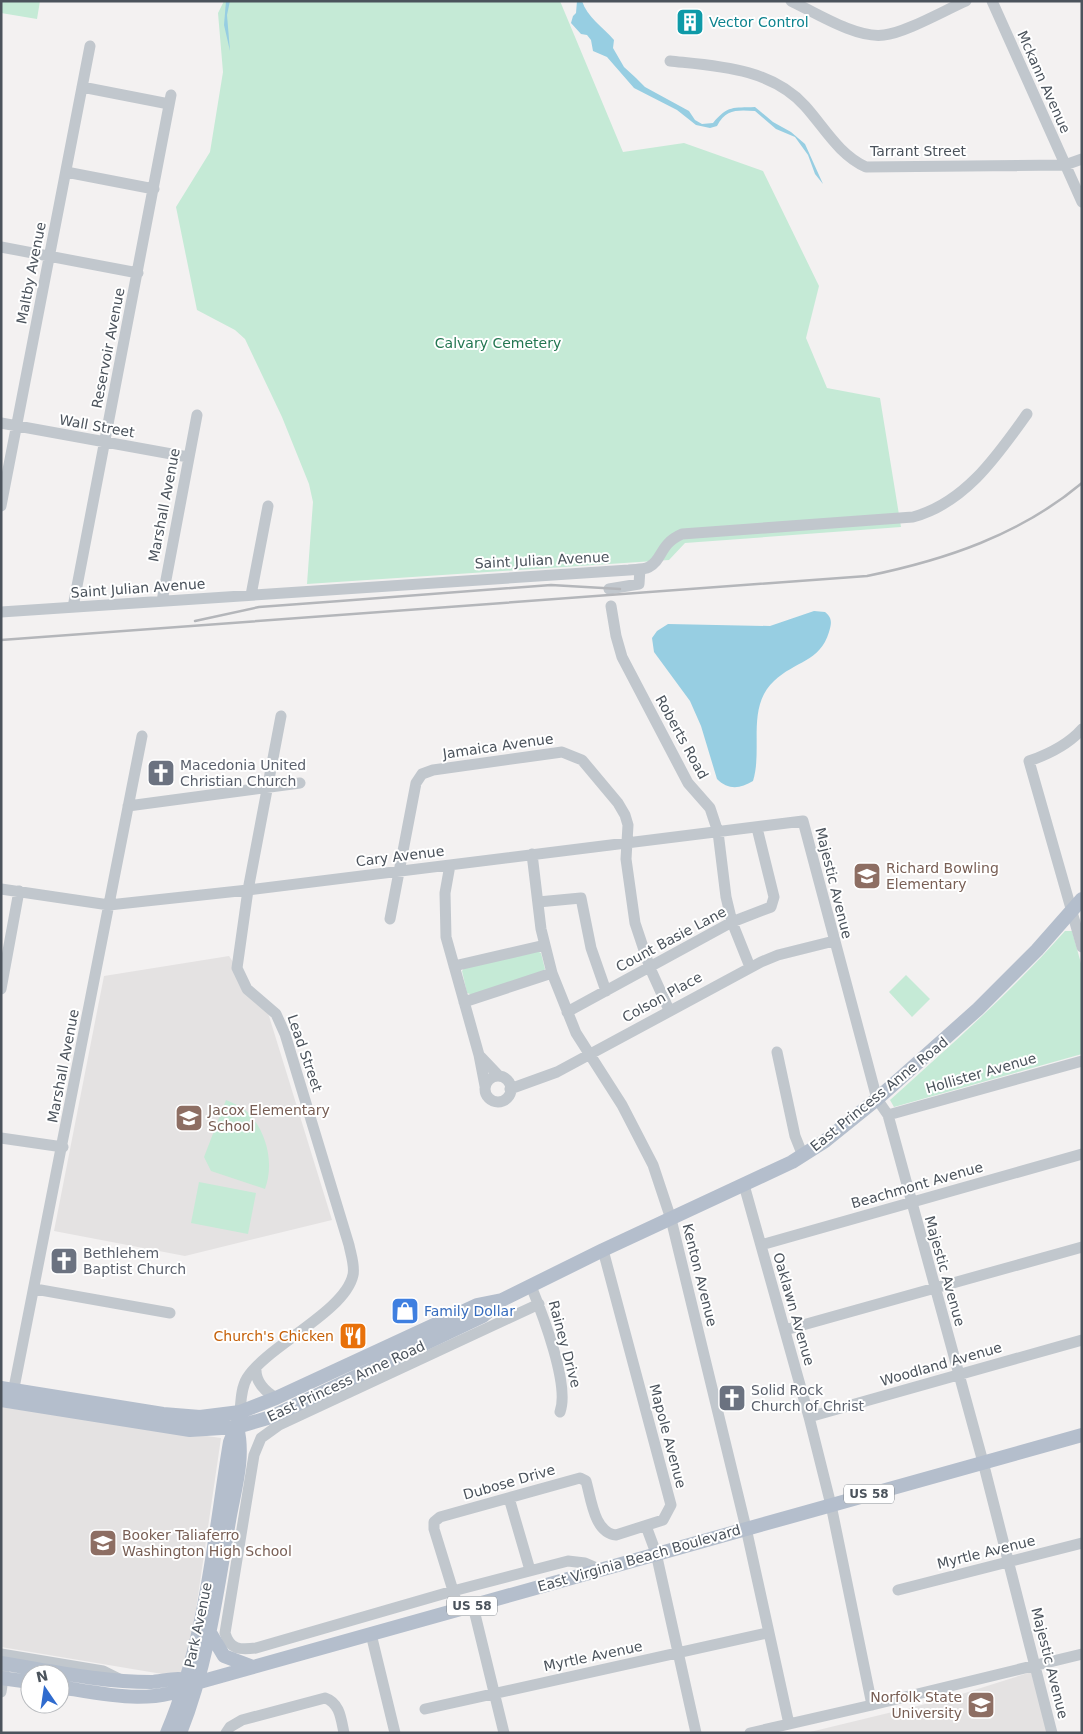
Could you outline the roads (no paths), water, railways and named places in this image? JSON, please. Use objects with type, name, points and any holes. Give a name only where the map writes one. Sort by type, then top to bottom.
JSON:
[{"type":"main road","name":"East Princess Anne Road","points":[[7,1395],[190,1430],[237,1427],[271,1418],[483,1316],[502,1300],[603,1250],[803,1156],[877,1099],[978,1009],[1037,950],[1082,899]]},
{"type":"main road","name":"East Princess Anne Road","points":[[7,1395],[200,1417],[240,1412],[276,1398],[477,1305],[502,1300]]},
{"type":"main road","name":"Park Avenue","points":[[188,1684],[207,1586],[230,1442],[237,1427],[240,1412]]},
{"type":"main road","name":"Park Avenue","points":[[173,1729],[209,1631],[240,1458],[237,1427]]},
{"type":"main road","name":"East Virginia Beach Boulevard","points":[[70,1689],[113,1695],[145,1696],[1082,1435]]},
{"type":"main road","points":[[209,1631],[224,1656],[253,1667]]},
{"type":"main road","name":"East Virginia Beach Boulevard","points":[[3,1660],[122,1682],[188,1684]]},
{"type":"main road","points":[[2,1683],[20,1682]]},
{"type":"main road","points":[[145,1696],[157,1698],[167,1705],[173,1729]]},
{"type":"street","points":[[791,1],[840,24],[876,36],[894,33],[966,1]]},
{"type":"street","name":"Mckann Avenue","points":[[992,1],[1082,202]]},
{"type":"street","name":"Maltby Avenue","points":[[1,506],[90,46]]},
{"type":"street","name":"Tarrant Street","points":[[670,61],[731,68],[765,78],[782,87],[803,103],[842,150],[866,167],[1065,165],[1082,159]]},
{"type":"street","name":"Reservoir Avenue","points":[[73,607],[170,99],[82,87]]},
{"type":"street","points":[[66,172],[154,189]]},
{"type":"street","points":[[1,247],[138,273]]},
{"type":"street","points":[[609,589],[639,584],[640,569],[655,563],[666,544],[682,534],[891,520],[926,513],[950,501],[974,481],[1027,414]]},
{"type":"street","name":"Marshall Avenue","points":[[162,601],[197,415]]},
{"type":"street","name":"Wall Street","points":[[1,423],[188,457]]},
{"type":"street","points":[[250,595],[268,506]]},
{"type":"street","name":"Saint Julian Avenue","points":[[1,612],[640,569]]},
{"type":"street","name":"Roberts Road","points":[[611,606],[622,657],[688,783],[710,808],[718,832],[726,897],[732,922],[750,967]]},
{"type":"street","name":"Lead Street","points":[[240,1412],[244,1386],[256,1368],[342,1296],[353,1275],[350,1245],[285,1034],[276,1014],[247,989],[237,968],[248,890],[281,716]]},
{"type":"street","points":[[1082,728],[1076,736],[1051,753],[1029,761],[1082,947]]},
{"type":"street","name":"Marshall Avenue","points":[[7,1395],[35,1289],[142,736]]},
{"type":"street","name":"Jamaica Avenue","points":[[390,919],[416,782],[422,774],[433,770],[562,752],[582,760],[618,803],[625,815],[628,825],[626,841],[627,868],[635,923],[650,968],[670,1010]]},
{"type":"street","points":[[128,806],[300,783]]},
{"type":"street","name":"Cary Avenue","points":[[1,888],[109,904],[248,890],[626,841],[757,828],[803,821]]},
{"type":"street","name":"Majestic Avenue","points":[[803,821],[877,1099],[888,1115],[910,1202],[983,1462],[1052,1733]]},
{"type":"street","name":"Count Basie Lane","points":[[567,1012],[732,922],[767,910],[774,902],[774,897],[757,828]]},
{"type":"street","name":"Kenton Avenue","points":[[532,854],[545,945],[552,973],[576,1033],[636,1131],[653,1165],[671,1219],[746,1528],[767,1633],[789,1724]]},
{"type":"street","points":[[450,865],[445,893],[446,938],[479,1055],[487,1096],[496,1102],[506,1099],[510,1089],[506,1079],[499,1076],[479,1055]]},
{"type":"street","points":[[1,989],[20,891]]},
{"type":"street","points":[[538,902],[581,898],[591,948],[606,991]]},
{"type":"street","name":"Colson Place","points":[[510,1089],[558,1072],[750,967],[778,955],[834,941]]},
{"type":"street","points":[[454,966],[545,945]]},
{"type":"street","points":[[464,1002],[552,973]]},
{"type":"street","points":[[778,1052],[795,1136],[803,1156]]},
{"type":"street","name":"Hollister Avenue","points":[[888,1115],[1082,1061]]},
{"type":"street","points":[[485,1086],[492,1078],[499,1076]]},
{"type":"street","points":[[1,1138],[63,1147]]},
{"type":"street","name":"Beachmont Avenue","points":[[761,1245],[1082,1154]]},
{"type":"street","name":"Oaklawn Avenue","points":[[744,1185],[809,1417],[831,1505],[872,1706]]},
{"type":"street","points":[[785,1330],[1082,1247]]},
{"type":"street","name":"Mapole Avenue","points":[[603,1250],[671,1505],[663,1520],[646,1526]]},
{"type":"street","name":"Rainey Drive","points":[[531,1286],[539,1304],[564,1395],[560,1412]]},
{"type":"street","points":[[35,1289],[170,1313]]},
{"type":"street","points":[[539,1304],[279,1425],[261,1438],[254,1455],[224,1628],[227,1640],[234,1647],[239,1650],[256,1648],[452,1591],[568,1561],[585,1563],[599,1569]]},
{"type":"street","name":"Woodland Avenue","points":[[809,1417],[1082,1340]]},
{"type":"street","points":[[256,1368],[259,1381],[276,1398]]},
{"type":"street","points":[[580,1466],[600,1526],[607,1533],[616,1535],[646,1526],[656,1553],[696,1733]]},
{"type":"street","name":"Dubose Drive","points":[[459,1610],[434,1529],[434,1522],[440,1517],[583,1478]]},
{"type":"street","points":[[509,1498],[530,1570]]},
{"type":"street","name":"Myrtle Avenue","points":[[898,1590],[1082,1543]]},
{"type":"street","points":[[473,1606],[504,1733]]},
{"type":"street","points":[[209,1631],[224,1628]]},
{"type":"street","name":"Myrtle Avenue","points":[[425,1709],[767,1633]]},
{"type":"street","points":[[370,1634],[395,1733]]},
{"type":"street","points":[[750,1733],[872,1706],[1082,1654]]},
{"type":"street","points":[[2,1683],[3,1660]]},
{"type":"street","points":[[226,1733],[230,1726],[242,1720],[324,1698],[330,1700],[338,1708],[344,1733]]},
{"type":"water","points":[[226,1],[230,1],[227,15],[230,51],[224,25]]},
{"type":"water","points":[[577,1],[582,1],[591,17],[614,40],[613,48],[624,67],[645,87],[689,111],[695,120],[702,124],[713,123],[727,110],[755,107],[805,144],[823,184],[815,174],[808,155],[795,137],[776,129],[755,111],[733,112],[724,116],[717,126],[710,128],[696,125],[677,110],[634,88],[607,57],[593,51],[591,40],[587,35],[581,34],[571,23],[576,13]]},
{"type":"water","points":[[814,611],[825,612],[829,616],[830,629],[820,650],[782,674],[765,691],[760,703],[758,716],[756,769],[753,781],[739,787],[730,787],[721,783],[717,779],[701,726],[690,701],[654,652],[652,638],[657,631],[668,624],[770,626]]},
{"type":"railway","points":[[1,640],[867,576],[925,562],[981,543],[1033,517],[1082,483]]},
{"type":"railway","points":[[195,621],[259,607],[551,585],[620,589]]},
{"type":"place","name":"Vector Control","points":[[690,22]]},
{"type":"place","name":"Macedonia United Christian Church","points":[[161,773]]},
{"type":"place","name":"Richard Bowling Elementary","points":[[867,876]]},
{"type":"place","name":"Jacox Elementary School","points":[[189,1118]]},
{"type":"place","name":"Bethlehem Baptist Church","points":[[64,1261]]},
{"type":"place","name":"Family Dollar","points":[[405,1311]]},
{"type":"place","name":"Church's Chicken","points":[[353,1336]]},
{"type":"place","name":"Solid Rock Church of Christ","points":[[732,1398]]},
{"type":"place","name":"Booker Taliaferro Washington High School","points":[[103,1543]]},
{"type":"place","name":"Norfolk State University","points":[[981,1705]]},
{"type":"park label","name":"Calvary Cemetery","points":[[498,343]]}]
